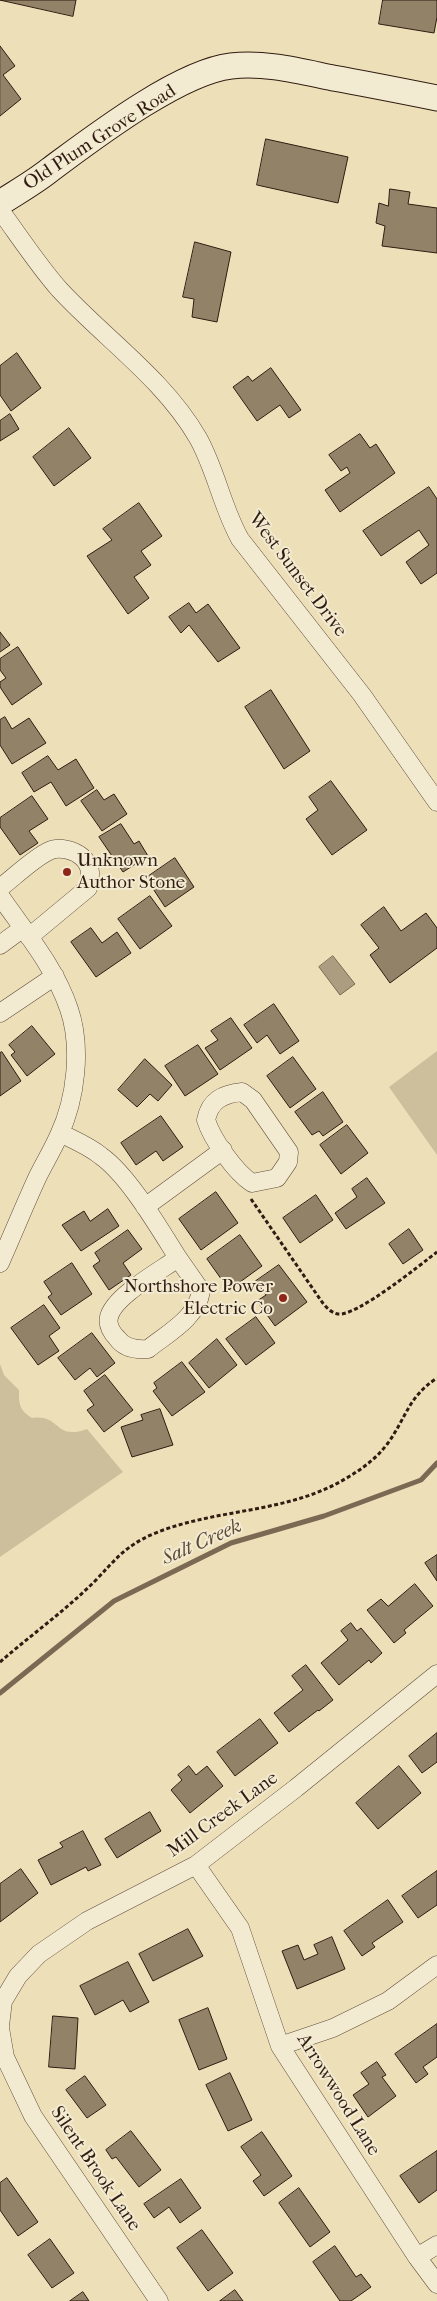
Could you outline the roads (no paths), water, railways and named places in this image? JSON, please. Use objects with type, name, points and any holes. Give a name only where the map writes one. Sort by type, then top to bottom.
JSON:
[{"type":"street","name":"Old Plum Grove Road","points":[[0,203],[50,170],[70,153],[140,107],[176,86],[229,66],[262,65],[437,98]]},
{"type":"street","name":"West Sunset Drive","points":[[0,210],[59,288],[158,386],[179,411],[198,438],[230,521],[240,539],[362,694],[437,802]]},
{"type":"street","points":[[0,888],[50,850],[67,849],[81,856],[90,866],[88,888],[26,933],[0,945]]},
{"type":"street","points":[[0,896],[55,976],[69,1009],[76,1033],[77,1060],[73,1090],[60,1133],[39,1173],[0,1262]]},
{"type":"street","points":[[0,1013],[55,976]]},
{"type":"street","points":[[242,1092],[253,1100],[289,1152],[288,1162],[277,1178],[252,1183],[242,1177],[223,1150],[209,1130],[206,1120],[207,1113],[213,1102],[222,1096],[242,1092]]},
{"type":"street","points":[[60,1133],[100,1154],[108,1161],[146,1207],[201,1291],[199,1302],[193,1313],[148,1349],[139,1350],[120,1342],[111,1331],[108,1319],[114,1308],[122,1298],[178,1258]]},
{"type":"street","points":[[146,1207],[223,1150]]},
{"type":"street","name":"Mill Creek Lane","points":[[5,2057],[0,2027],[3,2001],[18,1976],[39,1954],[87,1921],[196,1865],[303,1783],[437,1674]]},
{"type":"street","name":"Arrowwood Lane","points":[[196,1865],[240,1928],[280,2046],[417,2257],[437,2284]]},
{"type":"street","points":[[280,2046],[333,2028],[388,2001],[437,1965]]},
{"type":"street","name":"Silent Brook Lane","points":[[5,2057],[33,2116],[159,2301]]},
{"type":"street","points":[[417,2257],[437,2244]]},
{"type":"waterway","name":"Salt Creek","points":[[0,1693],[114,1601],[231,1543],[324,1516],[421,1480],[437,1463]]},
{"type":"place","name":"Unknown Author Stone","points":[[67,872]]},
{"type":"place","name":"Northshore Power Electric Co","points":[[283,1298]]}]
